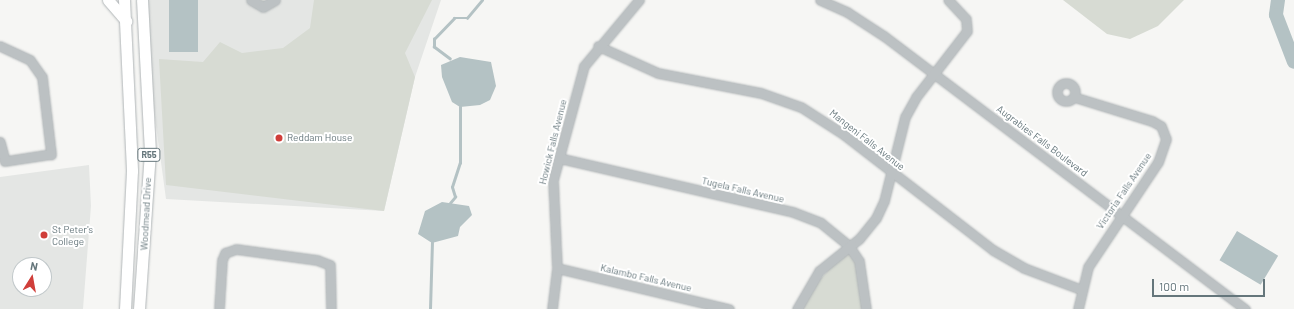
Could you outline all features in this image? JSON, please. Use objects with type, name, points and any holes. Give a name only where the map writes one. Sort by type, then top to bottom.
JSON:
[{"type":"main road","points":[[108,0],[126,22]]},
{"type":"main road","name":"Woodmead Drive","points":[[124,0],[132,171],[125,309]]},
{"type":"main road","name":"Woodmead Drive","points":[[139,309],[150,152],[142,0]]},
{"type":"street","points":[[251,0],[263,7],[275,0]]},
{"type":"street","name":"Howick Falls Avenue","points":[[552,309],[557,268],[552,198],[559,158],[584,66],[598,46],[639,0]]},
{"type":"street","name":"Augrabies Falls Boulevard","points":[[820,0],[847,12],[934,74],[1123,214],[1245,309]]},
{"type":"street","points":[[797,309],[819,271],[849,246],[876,218],[891,173],[906,117],[934,74],[968,27],[964,16],[948,0]]},
{"type":"street","points":[[0,46],[30,60],[42,77],[51,154],[5,161],[0,142]]},
{"type":"street","name":"Mangeni Falls Avenue","points":[[598,46],[658,73],[761,93],[801,107],[827,122],[891,173],[1005,258],[1080,289]]},
{"type":"street","name":"Victoria Falls Avenue","points":[[1074,97],[1147,119],[1165,132],[1163,154],[1100,246],[1080,289],[1078,309]]},
{"type":"street","name":"Tugela Falls Avenue","points":[[559,158],[793,212],[821,223],[849,246],[859,261],[866,309]]},
{"type":"street","points":[[219,309],[222,260],[225,253],[236,249],[317,260],[330,265],[333,274],[331,309]]},
{"type":"street","name":"Kalambo Falls Avenue","points":[[557,268],[729,309]]},
{"type":"shaded area","name":"Reddam House","points":[[139,0],[441,0],[415,77],[384,211],[166,199]]},
{"type":"shaded area","points":[[169,0],[198,0],[198,52],[169,52]]},
{"type":"shaded area","name":"Reddam House","points":[[314,0],[432,0],[405,53],[415,77],[384,211],[166,185],[159,59],[203,62],[220,42],[242,53],[283,48],[310,28]]},
{"type":"shaded area","points":[[1063,0],[1184,0],[1158,26],[1130,39],[1107,34]]},
{"type":"shaded area","points":[[460,57],[491,62],[496,86],[490,100],[480,105],[460,107],[452,102],[442,77],[441,65]]},
{"type":"shaded area","name":"St Peter's College","points":[[89,165],[91,206],[83,309],[0,309],[0,177]]},
{"type":"shaded area","points":[[442,202],[469,206],[472,215],[460,227],[458,236],[432,243],[418,234],[425,211]]},
{"type":"shaded area","points":[[1237,231],[1278,256],[1261,285],[1219,260]]},
{"type":"shaded area","points":[[848,248],[858,262],[864,309],[801,309],[805,296]]},
{"type":"waterway","points":[[450,59],[434,47],[434,39],[454,18],[467,18],[482,0]]},
{"type":"waterway","points":[[1278,0],[1276,15],[1294,62]]},
{"type":"waterway","points":[[450,203],[455,197],[452,187],[460,163],[460,107]]},
{"type":"waterway","points":[[430,309],[432,243]]},
{"type":"place","name":"Reddam House","points":[[279,138]]},
{"type":"place","name":"St Peter's College","points":[[44,235]]}]
